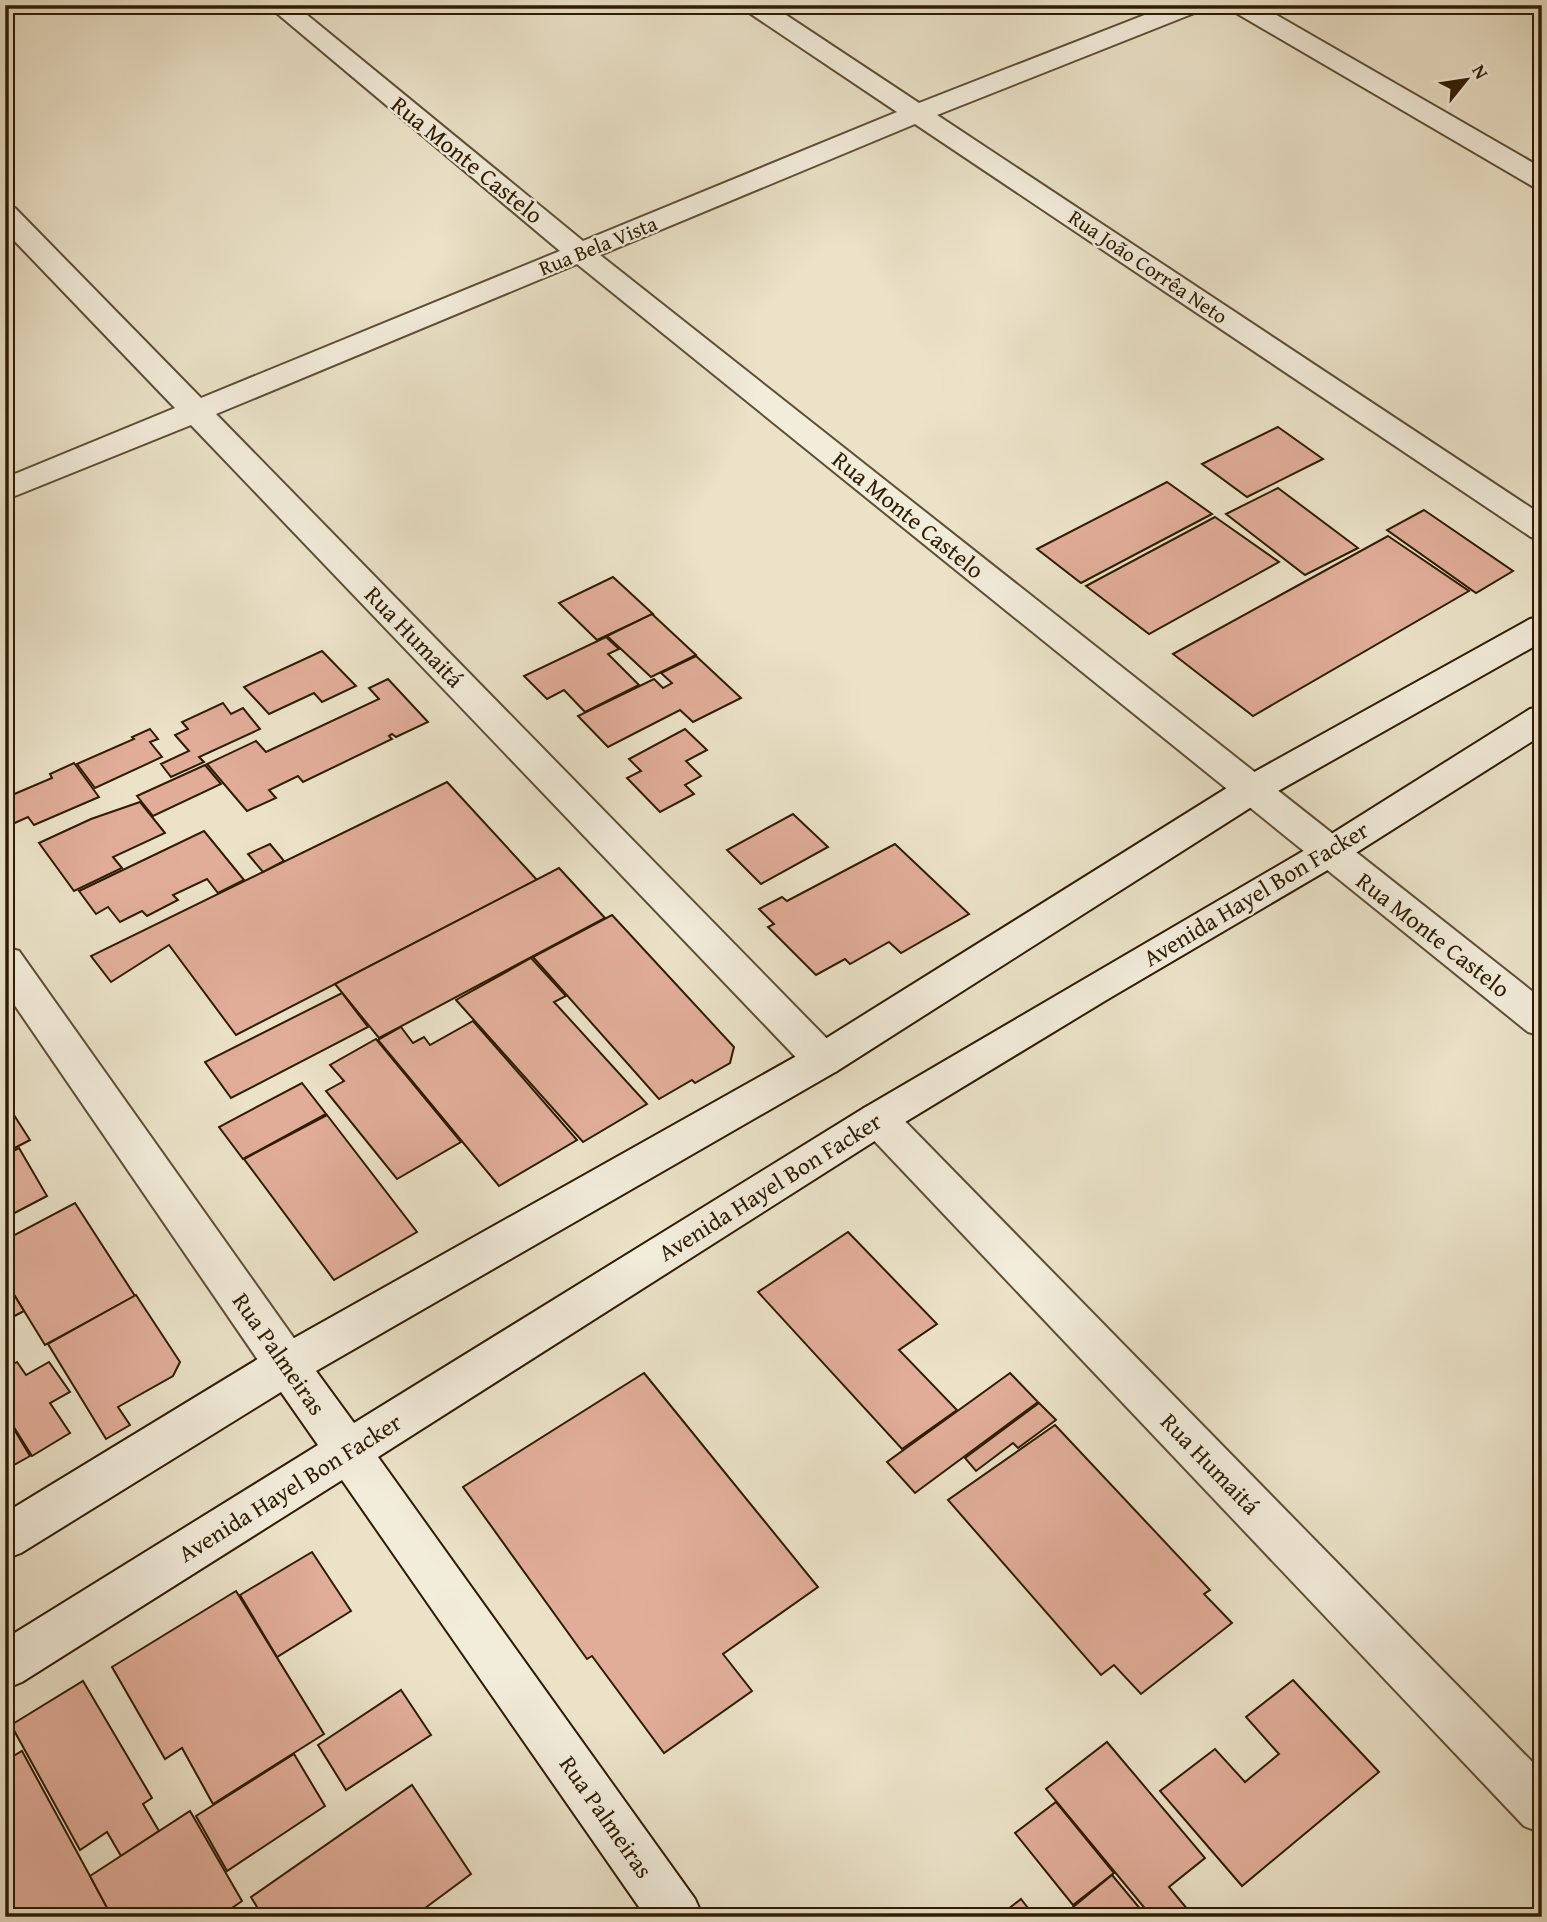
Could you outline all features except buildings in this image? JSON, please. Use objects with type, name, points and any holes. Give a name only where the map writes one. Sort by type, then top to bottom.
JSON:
[{"type":"street","name":"Rua Monte Castelo","points":[[279,5],[580,253],[1542,1021]]},
{"type":"street","name":"Rua João Corrêa Neto","points":[[754,5],[1542,530]]},
{"type":"street","name":"Rua Bela Vista","points":[[5,490],[918,113],[1193,5]]},
{"type":"street","points":[[1240,5],[1542,180]]},
{"type":"street","name":"Rua Humaitá","points":[[5,214],[823,1060]]},
{"type":"street","points":[[5,1538],[287,1365],[823,1060],[1251,790],[1542,627]]},
{"type":"street","name":"Avenida Hayel Bon Facker","points":[[5,1666],[878,1119],[1330,852],[1542,718]]},
{"type":"street","name":"Rua Palmeiras","points":[[5,961],[347,1452],[677,1917]]},
{"type":"street","name":"Rua Humaitá","points":[[878,1119],[1542,1808]]}]
